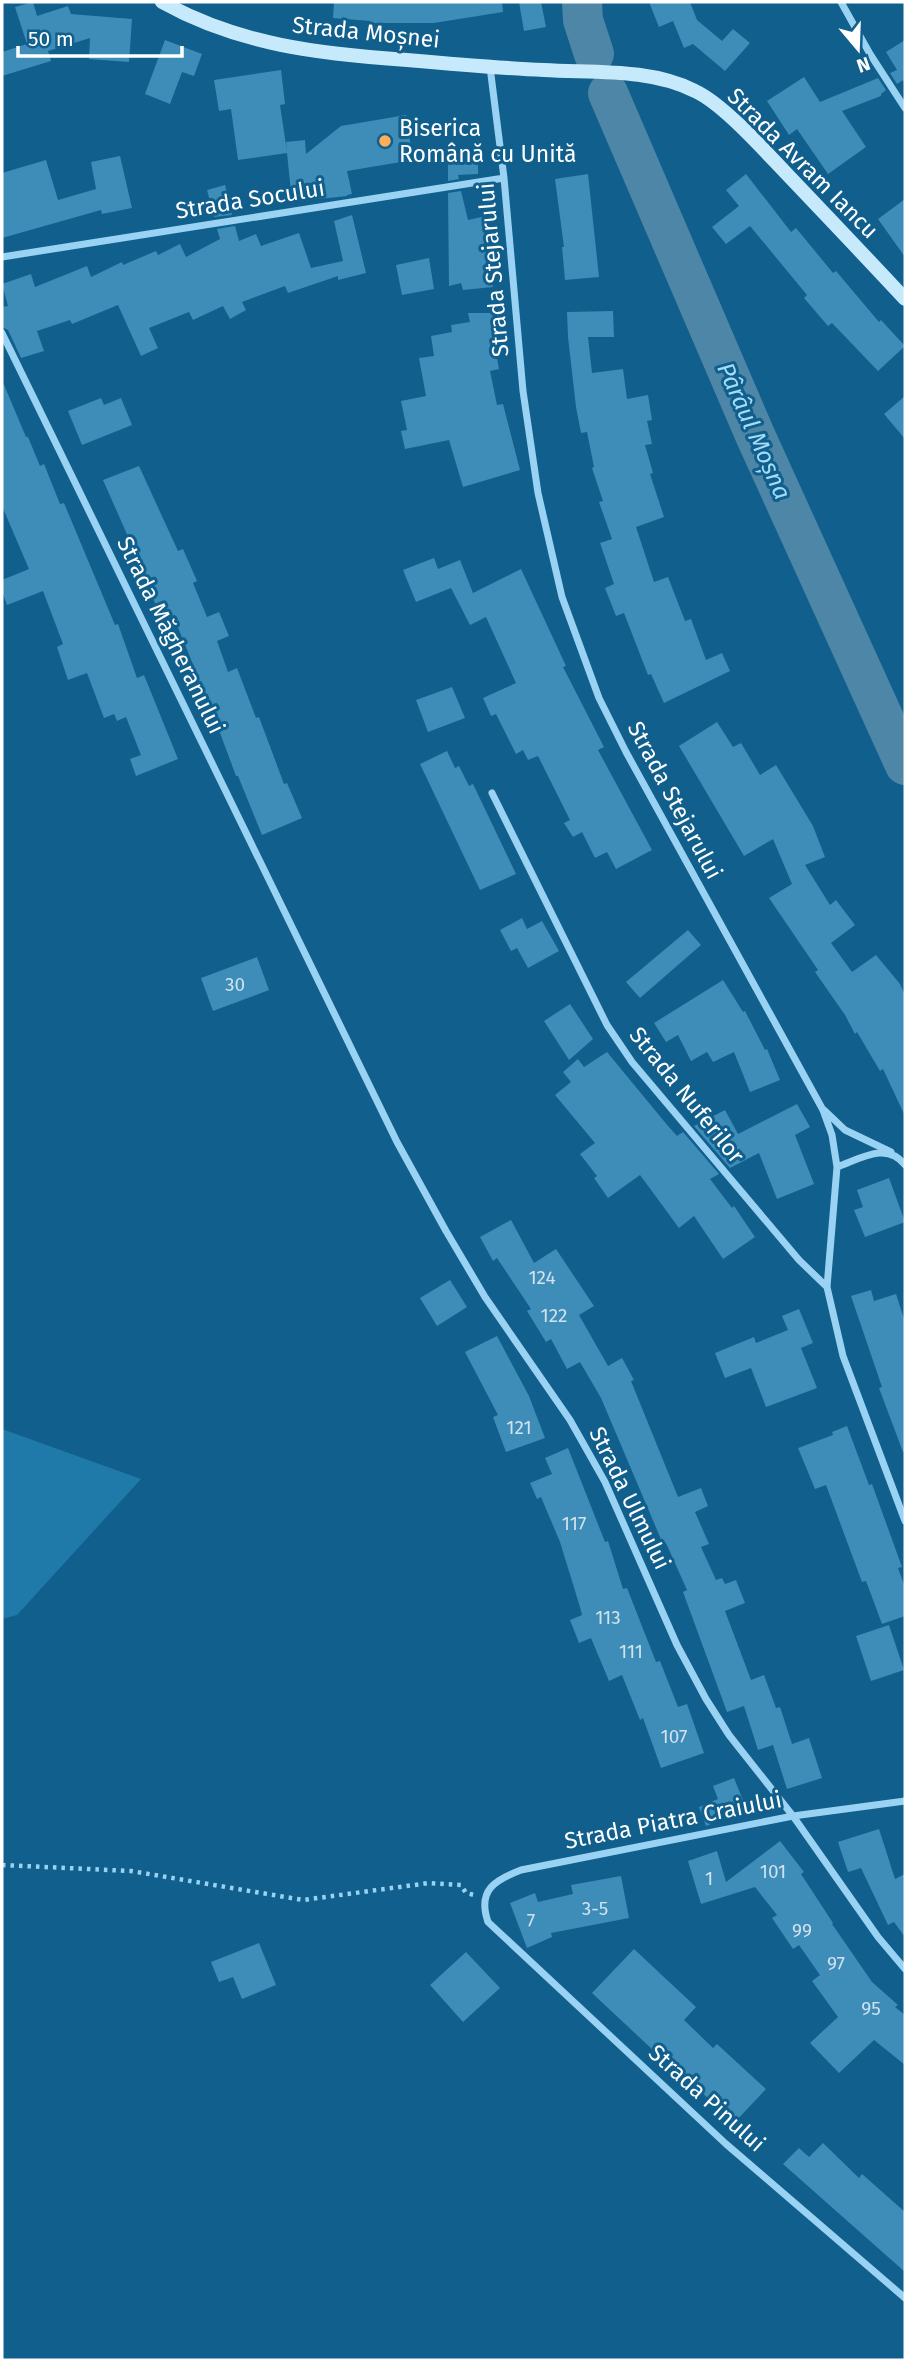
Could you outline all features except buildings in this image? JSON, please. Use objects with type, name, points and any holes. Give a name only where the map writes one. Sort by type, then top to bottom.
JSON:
[{"type":"main road","name":"Strada Moșnei","points":[[162,2],[225,32],[269,43],[341,55],[490,67]]},
{"type":"main road","name":"Strada Avram Iancu","points":[[490,67],[642,75],[675,83],[697,92],[731,118],[766,152],[905,299]]},
{"type":"street","points":[[841,2],[905,108]]},
{"type":"street","name":"Strada Stejarului","points":[[490,67],[504,178],[527,416],[538,493],[566,608],[590,675],[626,752],[823,1110],[832,1135],[837,1167],[827,1287],[843,1356],[905,1521]]},
{"type":"street","name":"Strada Socului","points":[[2,257],[504,178]]},
{"type":"street","name":"Strada Măgheranului","points":[[2,333],[305,954]]},
{"type":"street","name":"Strada Nuferilor","points":[[492,793],[607,1025],[625,1053],[790,1250],[827,1287]]},
{"type":"street","name":"Strada Ulmului","points":[[305,954],[397,1142],[446,1231],[485,1297],[570,1420],[606,1482],[677,1645],[706,1699],[729,1735],[793,1816],[878,1937],[905,1969]]},
{"type":"street","points":[[823,1110],[845,1130],[891,1152],[905,1165]]},
{"type":"street","points":[[837,1167],[878,1152],[891,1152]]},
{"type":"street","name":"Strada Piatra Craiului","points":[[485,1898],[491,1885],[498,1879],[521,1870],[793,1816],[905,1801]]},
{"type":"street","name":"Strada Pinului","points":[[485,1898],[484,1910],[488,1922],[726,2144],[905,2298]]},
{"type":"path","points":[[2,1865],[131,1871],[303,1900],[429,1882],[461,1885],[466,1893],[485,1898]]},
{"type":"shaded area","points":[[2,1429],[141,1479],[17,1615],[2,1619]]},
{"type":"waterway","name":"Pârâul Moșna","points":[[582,2],[583,20],[594,54]]},
{"type":"waterway","name":"Pârâul Moșna","points":[[608,93],[755,435],[905,765]]},
{"type":"place","name":"Biserica Română cu Unită","points":[[385,141]]}]
